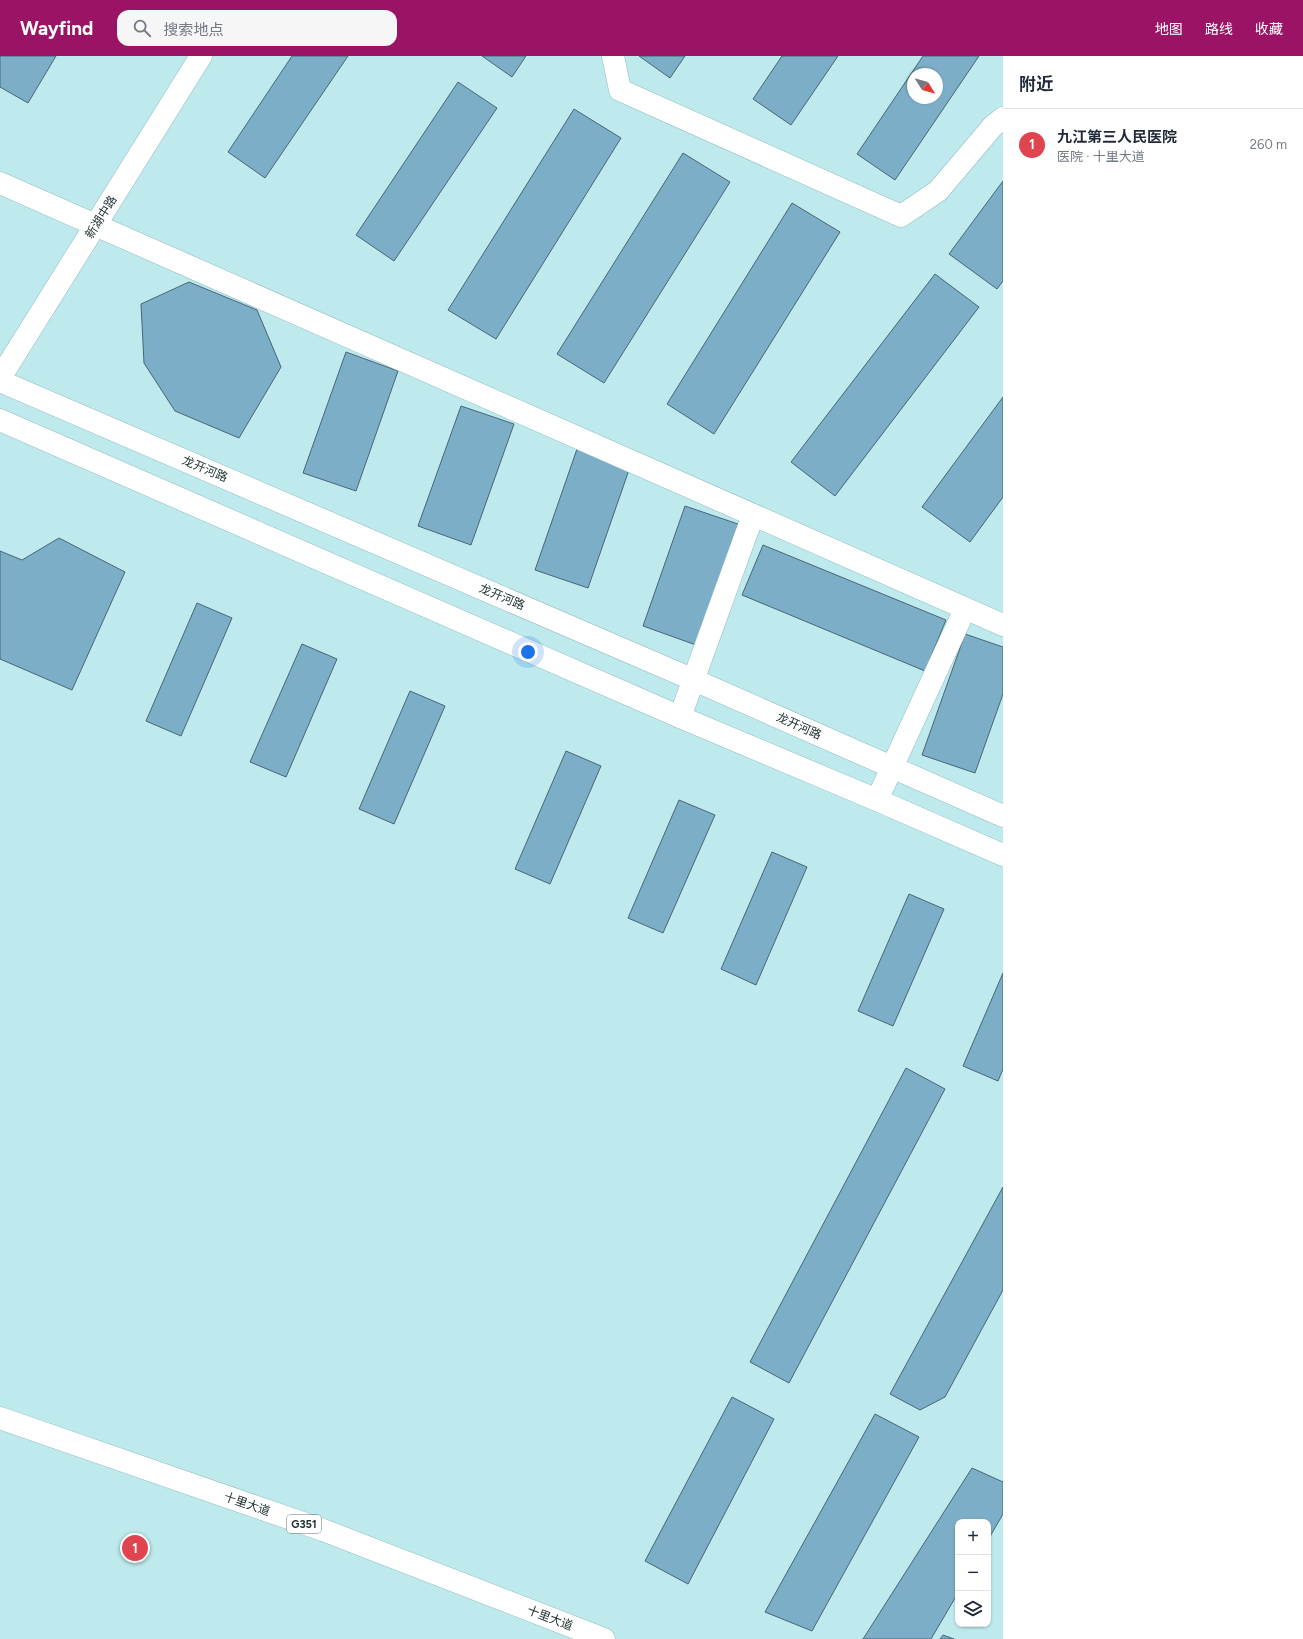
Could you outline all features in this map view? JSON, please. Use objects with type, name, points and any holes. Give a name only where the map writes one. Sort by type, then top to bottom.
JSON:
[{"type":"main road","name":"新湖中路","points":[[0,379],[201,56]]},
{"type":"main road","points":[[613,56],[620,90],[901,216],[938,191],[993,126],[1003,118]]},
{"type":"main road","points":[[0,183],[1003,625]]},
{"type":"main road","name":"龙开河路","points":[[0,379],[694,680],[1003,816]]},
{"type":"main road","points":[[0,420],[680,717],[1003,855]]},
{"type":"main road","points":[[680,717],[753,515]]},
{"type":"main road","points":[[877,800],[965,608]]},
{"type":"main road","name":"十里大道","points":[[0,1418],[323,1530],[604,1639]]},
{"type":"building","points":[[0,56],[56,56],[28,103],[0,87]]},
{"type":"building","points":[[292,56],[348,56],[265,178],[228,152]]},
{"type":"building","points":[[482,56],[526,56],[512,77]]},
{"type":"building","points":[[639,56],[685,56],[670,78]]},
{"type":"building","points":[[782,56],[838,56],[791,125],[753,99]]},
{"type":"building","points":[[923,56],[979,56],[895,180],[857,154],[907,80],[907,104],[943,104],[943,68],[915,68]]},
{"type":"building","points":[[458,82],[497,108],[394,261],[356,235]]},
{"type":"building","points":[[574,109],[621,138],[496,339],[448,310]]},
{"type":"building","points":[[683,153],[730,182],[604,383],[557,354]]},
{"type":"building","points":[[1003,181],[1003,281],[997,289],[949,254]]},
{"type":"building","points":[[792,203],[840,232],[714,434],[667,404]]},
{"type":"building","points":[[935,274],[979,307],[835,496],[791,462]]},
{"type":"building","points":[[189,282],[257,310],[281,367],[239,438],[175,411],[144,363],[141,304]]},
{"type":"building","points":[[346,352],[398,371],[356,491],[303,473]]},
{"type":"building","points":[[1003,397],[1003,497],[970,542],[922,507]]},
{"type":"building","points":[[461,406],[514,424],[471,545],[418,526]]},
{"type":"building","points":[[577,449],[630,467],[588,588],[535,570]]},
{"type":"building","points":[[685,506],[738,524],[696,645],[643,626]]},
{"type":"building","points":[[59,538],[125,572],[72,690],[0,659],[0,551],[22,560]]},
{"type":"building","points":[[763,545],[946,620],[925,671],[742,595]]},
{"type":"building","points":[[197,603],[232,618],[181,736],[146,721]]},
{"type":"building","points":[[965,634],[1003,647],[1003,694],[975,773],[922,755]]},
{"type":"building","points":[[302,644],[337,659],[286,777],[250,762]]},
{"type":"building","points":[[410,691],[445,706],[394,824],[359,809]]},
{"type":"building","points":[[566,751],[601,766],[550,884],[515,869]]},
{"type":"building","points":[[679,800],[715,815],[663,933],[628,918]]},
{"type":"building","points":[[772,852],[807,867],[756,985],[721,969]]},
{"type":"building","points":[[909,894],[944,909],[893,1026],[858,1011]]},
{"type":"building","points":[[1003,973],[1003,1069],[998,1081],[963,1066]]},
{"type":"building","points":[[906,1068],[945,1089],[789,1383],[750,1362]]},
{"type":"building","points":[[1003,1187],[1003,1290],[945,1397],[920,1410],[890,1394]]},
{"type":"building","points":[[732,1397],[774,1419],[688,1584],[645,1561]]},
{"type":"building","points":[[875,1414],[919,1437],[812,1631],[765,1612]]},
{"type":"building","points":[[972,1468],[1003,1482],[1003,1514],[991,1535],[991,1519],[955,1519],[955,1598],[931,1639],[863,1639]]},
{"type":"building","points":[[943,1635],[954,1639],[940,1639]]},
{"type":"place","name":"九江第三人民医院","points":[[135,1548]]}]
